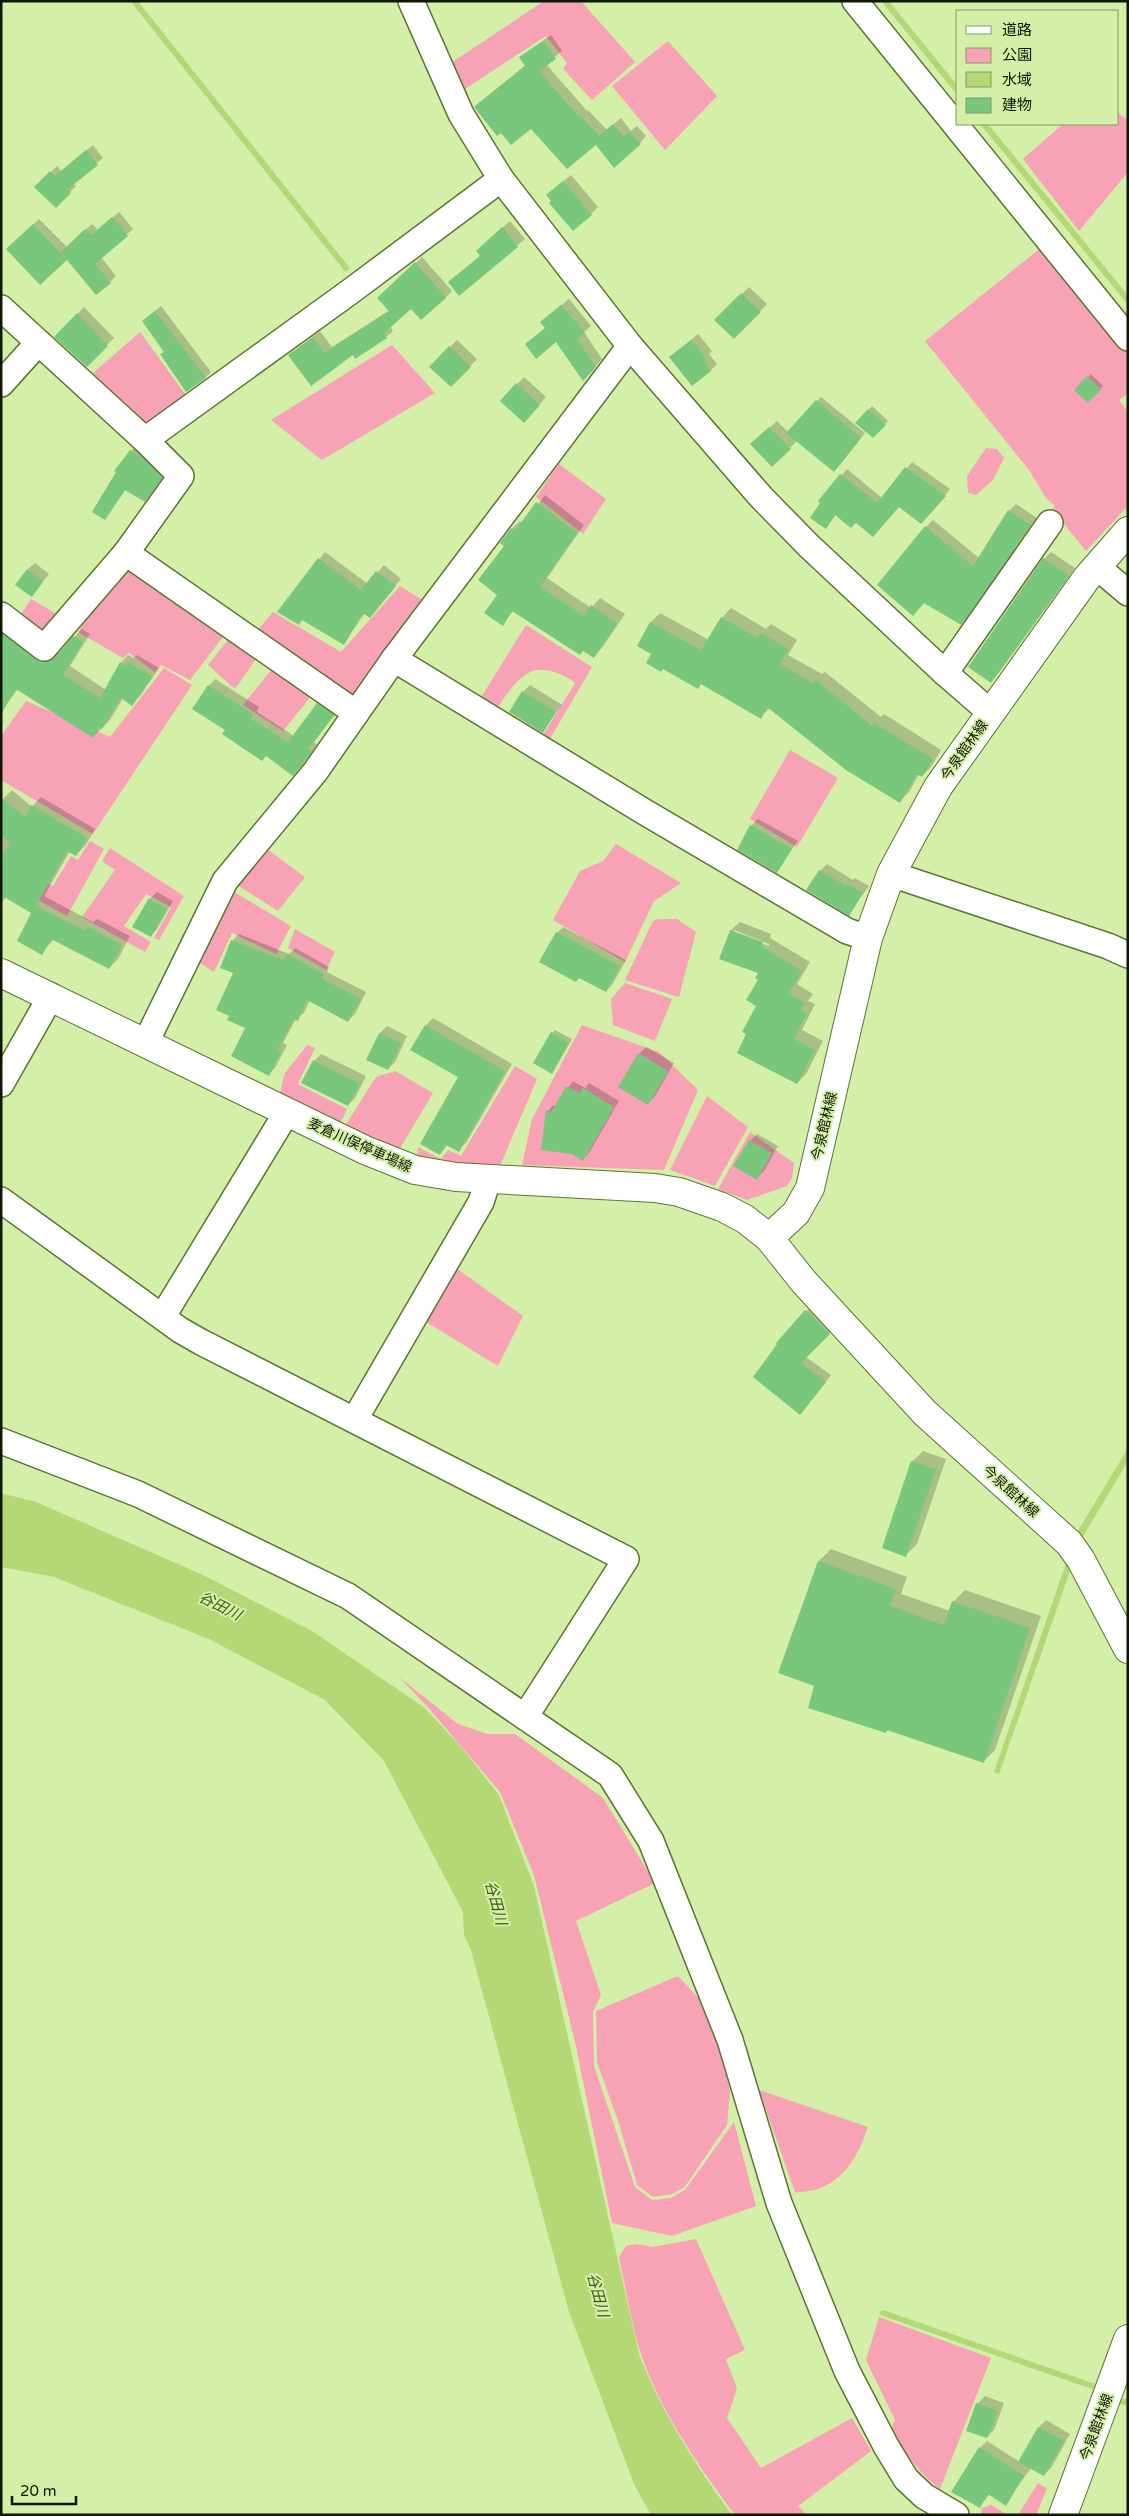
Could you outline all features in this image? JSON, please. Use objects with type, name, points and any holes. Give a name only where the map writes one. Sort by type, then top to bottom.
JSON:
[{"type":"main road","name":"今泉館林線","points":[[1128,530],[1096,566],[938,787],[891,874],[868,938],[810,1188],[796,1213],[770,1238],[804,1282],[925,1413],[1069,1543],[1081,1560],[1128,1650]]},
{"type":"main road","name":"麦倉川俣停車場線","points":[[1,973],[365,1150],[415,1170],[488,1180],[655,1188],[679,1192],[722,1207],[744,1219],[770,1238]]},
{"type":"main road","name":"今泉館林線","points":[[1063,2515],[1128,2339]]},
{"type":"street","points":[[411,1],[461,114],[501,179],[630,346],[761,497],[809,546],[945,673],[991,712]]},
{"type":"street","points":[[855,1],[1128,338]]},
{"type":"street","points":[[144,440],[351,291],[501,179]]},
{"type":"street","points":[[1,308],[181,476],[126,552],[44,648],[1,615]]},
{"type":"street","points":[[1,384],[38,343]]},
{"type":"street","points":[[146,1042],[226,881],[315,772],[394,658],[630,346]]},
{"type":"street","points":[[945,673],[1050,523]]},
{"type":"street","points":[[126,552],[356,713]]},
{"type":"street","points":[[1096,566],[1128,593]]},
{"type":"street","points":[[394,658],[643,811],[838,926],[868,938]]},
{"type":"street","points":[[891,874],[1108,946],[1128,955]]},
{"type":"street","points":[[1,1084],[51,996]]},
{"type":"street","points":[[163,1316],[286,1112]]},
{"type":"street","points":[[355,1419],[481,1202],[488,1180]]},
{"type":"street","points":[[1,1200],[180,1330],[626,1559],[525,1717]]},
{"type":"street","points":[[1,1442],[138,1494],[348,1596],[610,1775],[651,1841],[730,2040],[779,2202],[847,2371],[886,2446],[906,2479],[924,2496],[956,2515]]},
{"type":"green space","points":[[544,1],[581,1],[635,62],[592,100],[563,69],[567,63],[546,36],[465,89],[451,63]]},
{"type":"green space","points":[[668,41],[717,96],[665,150],[612,86]]},
{"type":"green space","points":[[1119,114],[1128,120],[1128,172],[1079,231],[1023,159],[1062,125],[1119,125]]},
{"type":"green space","points":[[1043,246],[1128,351],[1128,394],[1119,400],[1128,412],[1128,506],[1086,551],[1064,524],[1060,524],[1050,512],[1055,506],[1046,498],[1029,470],[925,341]]},
{"type":"green space","points":[[140,332],[185,394],[162,416],[142,423],[93,373]]},
{"type":"green space","points":[[392,345],[435,393],[322,460],[271,420]]},
{"type":"green space","points":[[986,448],[997,449],[1004,458],[993,480],[976,495],[968,493],[967,476]]},
{"type":"green space","points":[[559,464],[606,499],[583,534],[536,497]]},
{"type":"green space","points":[[134,568],[226,633],[190,680],[161,665],[155,672],[129,653],[123,658],[78,632],[120,572]]},
{"type":"green space","points":[[400,586],[424,601],[353,698],[256,632],[273,612],[341,652]]},
{"type":"green space","points":[[31,599],[62,617],[46,639],[18,619]]},
{"type":"green space","points":[[526,625],[592,667],[547,744],[540,740],[575,683],[573,681],[547,670],[537,670],[528,673],[520,679],[496,710],[480,699]]},
{"type":"green space","points":[[231,636],[256,654],[256,659],[235,689],[208,665]]},
{"type":"green space","points":[[164,668],[192,685],[93,834],[1,780],[1,736],[26,701],[110,737]]},
{"type":"green space","points":[[272,669],[312,695],[283,731],[243,705]]},
{"type":"green space","points":[[790,750],[838,778],[797,847],[750,819]]},
{"type":"green space","points":[[90,841],[104,849],[67,916],[27,894],[37,878],[53,886],[71,856],[78,860]]},
{"type":"green space","points":[[616,844],[681,883],[654,901],[625,962],[553,920],[580,871],[603,861]]},
{"type":"green space","points":[[110,848],[184,896],[159,940],[154,938],[171,907],[146,894],[124,926],[151,942],[145,952],[82,917],[115,870],[102,861]]},
{"type":"green space","points":[[267,849],[305,877],[278,911],[237,885]]},
{"type":"green space","points":[[234,892],[291,926],[276,954],[232,933],[214,972],[198,962]]},
{"type":"green space","points":[[658,919],[677,919],[696,932],[679,997],[625,980],[653,921]]},
{"type":"green space","points":[[295,929],[335,952],[326,970],[288,948]]},
{"type":"green space","points":[[625,983],[672,999],[655,1041],[613,1025],[611,999]]},
{"type":"green space","points":[[582,1025],[659,1052],[698,1090],[664,1170],[522,1165],[532,1119]]},
{"type":"green space","points":[[307,1045],[315,1048],[298,1084],[347,1109],[341,1122],[280,1093],[285,1073]]},
{"type":"green space","points":[[515,1066],[537,1079],[499,1168],[457,1165],[417,1156],[418,1147],[441,1159],[448,1150],[461,1156]]},
{"type":"green space","points":[[395,1071],[433,1093],[399,1150],[345,1126],[376,1077]]},
{"type":"green space","points":[[707,1096],[748,1127],[715,1186],[670,1170]]},
{"type":"green space","points":[[750,1132],[794,1163],[792,1178],[787,1186],[747,1200],[718,1189]]},
{"type":"green space","points":[[453,1266],[523,1316],[498,1366],[423,1320]]},
{"type":"green space","points":[[399,1677],[458,1724],[487,1734],[515,1734],[603,1798],[655,1883],[576,1921],[601,1995],[593,2012],[594,2066],[635,2187],[652,2200],[671,2198],[685,2190],[734,2122],[756,2206],[672,2236],[612,2223],[575,2042],[534,1875],[500,1792],[426,1705]]},
{"type":"green space","points":[[678,1976],[706,2006],[718,2038],[730,2091],[727,2125],[684,2188],[672,2194],[653,2197],[637,2185],[619,2124],[597,2062],[596,2011]]},
{"type":"green space","points":[[759,2090],[868,2127],[857,2152],[842,2173],[822,2187],[809,2191],[795,2192]]},
{"type":"green space","points":[[696,2239],[745,2350],[726,2359],[737,2389],[727,2418],[761,2468],[852,2418],[871,2451],[798,2506],[807,2515],[735,2515],[708,2478],[669,2417],[649,2375],[634,2330],[619,2257],[626,2246],[637,2244],[653,2247]]},
{"type":"green space","points":[[879,2317],[991,2358],[940,2489],[918,2469],[900,2444],[892,2426],[895,2420],[866,2360]]},
{"type":"green space","points":[[1038,2483],[1047,2489],[1036,2515],[1018,2515]]},
{"type":"green space","points":[[991,2505],[1008,2515],[981,2515],[982,2508]]},
{"type":"water","points":[[1128,1448],[1128,1461],[1081,1540],[999,1774],[994,1772],[1076,1534]]},
{"type":"water","name":"谷田川","points":[[1,1493],[36,1502],[201,1574],[312,1631],[425,1708],[462,1748],[499,1795],[534,1886],[639,2354],[658,2397],[680,2438],[732,2515],[651,2515],[634,2484],[569,2312],[471,1950],[464,1935],[463,1912],[384,1761],[325,1700],[209,1639],[54,1577],[1,1567]]},
{"type":"building","points":[[544,41],[556,59],[539,71],[579,117],[599,136],[613,124],[624,137],[629,132],[641,144],[614,168],[596,145],[567,169],[531,129],[511,145],[501,133],[497,136],[474,107],[525,66],[519,57]]},
{"type":"building","points":[[86,150],[98,165],[68,189],[71,193],[56,208],[34,187],[50,171],[55,176]]},
{"type":"building","points":[[563,181],[592,215],[573,231],[549,203],[551,201],[546,195]]},
{"type":"building","points":[[112,217],[128,236],[95,264],[111,283],[96,295],[67,260],[40,285],[6,249],[33,224],[66,259],[61,252],[85,229],[91,235]]},
{"type":"building","points":[[502,227],[518,247],[459,296],[448,282],[480,256],[476,251]]},
{"type":"building","points":[[415,262],[446,298],[421,320],[411,309],[384,333],[387,338],[355,359],[353,355],[311,386],[288,355],[313,337],[324,353],[389,311],[377,298]]},
{"type":"building","points":[[741,293],[761,312],[734,339],[714,320]]},
{"type":"building","points":[[561,305],[585,333],[577,339],[596,367],[583,381],[556,342],[536,359],[525,344],[545,328],[540,322]]},
{"type":"building","points":[[155,311],[206,378],[186,392],[160,354],[164,352],[142,321]]},
{"type":"building","points":[[77,313],[108,346],[87,367],[54,337]]},
{"type":"building","points":[[691,340],[706,359],[703,361],[711,371],[692,386],[669,357]]},
{"type":"building","points":[[449,346],[471,367],[451,387],[429,367]]},
{"type":"building","points":[[1087,376],[1101,389],[1088,403],[1074,390]]},
{"type":"building","points":[[516,383],[540,405],[524,423],[500,401]]},
{"type":"building","points":[[816,400],[861,438],[834,472],[786,433]]},
{"type":"building","points":[[868,409],[886,425],[873,438],[855,423]]},
{"type":"building","points":[[769,427],[791,449],[772,467],[750,444]]},
{"type":"building","points":[[130,450],[142,457],[162,478],[145,502],[125,490],[105,520],[92,512],[116,472],[114,471]]},
{"type":"building","points":[[905,467],[946,496],[921,524],[899,507],[873,537],[856,523],[851,528],[835,515],[826,529],[810,518],[820,503],[818,501],[840,474],[877,503]]},
{"type":"building","points":[[536,502],[577,533],[540,587],[584,616],[591,605],[617,623],[594,658],[583,651],[580,655],[512,611],[503,626],[484,613],[497,595],[478,580],[504,546],[500,543],[511,528],[515,531]]},
{"type":"building","points":[[1008,510],[1031,525],[961,625],[924,603],[913,616],[877,585],[925,526],[973,566]]},
{"type":"building","points":[[318,558],[361,590],[376,571],[396,586],[370,618],[363,613],[344,645],[302,620],[299,625],[277,612]]},
{"type":"building","points":[[1043,558],[1069,576],[991,683],[968,667]]},
{"type":"building","points":[[27,569],[43,582],[32,597],[15,585]]},
{"type":"building","points":[[721,617],[758,638],[761,633],[789,649],[780,664],[812,683],[816,680],[872,726],[874,723],[933,759],[922,777],[917,774],[900,803],[846,770],[767,707],[761,719],[701,684],[698,689],[663,669],[661,672],[646,663],[651,654],[637,646],[650,622],[701,650]]},
{"type":"building","points":[[1,633],[35,659],[42,662],[55,658],[73,636],[83,642],[63,675],[100,698],[120,662],[126,666],[128,662],[152,677],[132,706],[121,698],[102,729],[99,727],[93,738],[16,689],[1,714]]},
{"type":"building","points":[[208,685],[253,714],[251,719],[288,742],[317,703],[334,715],[308,749],[312,752],[293,776],[266,756],[262,761],[222,734],[225,730],[192,709]]},
{"type":"building","points":[[522,691],[556,712],[543,733],[509,712]]},
{"type":"building","points":[[1,798],[25,817],[31,805],[87,838],[76,856],[67,851],[36,906],[85,931],[87,927],[122,945],[109,969],[51,939],[42,955],[17,941],[31,913],[1,895],[1,857],[10,842],[1,835]]},
{"type":"building","points":[[750,825],[792,849],[777,873],[737,850]]},
{"type":"building","points":[[819,870],[846,886],[847,884],[863,893],[849,916],[806,890]]},
{"type":"building","points":[[149,898],[167,909],[151,937],[132,927]]},
{"type":"building","points":[[730,930],[763,942],[762,947],[802,971],[789,993],[805,1003],[801,1010],[807,1013],[794,1039],[815,1050],[797,1084],[737,1053],[746,1034],[742,1032],[756,1006],[746,1000],[758,980],[755,978],[758,973],[719,959]]},
{"type":"building","points":[[556,932],[620,966],[606,992],[579,978],[576,982],[539,962]]},
{"type":"building","points":[[231,940],[284,960],[287,954],[324,974],[321,978],[361,999],[348,1022],[307,1000],[298,1021],[294,1019],[277,1050],[281,1052],[269,1076],[231,1056],[245,1028],[227,1020],[229,1016],[216,1010],[233,973],[220,968]]},
{"type":"building","points":[[425,1025],[505,1071],[459,1152],[446,1145],[440,1155],[420,1144],[458,1077],[410,1050]]},
{"type":"building","points":[[551,1032],[569,1043],[552,1074],[533,1063]]},
{"type":"building","points":[[379,1033],[401,1043],[388,1070],[366,1060]]},
{"type":"building","points":[[638,1053],[668,1071],[648,1105],[618,1087]]},
{"type":"building","points":[[313,1060],[360,1084],[348,1106],[301,1083]]},
{"type":"building","points":[[566,1086],[580,1093],[583,1088],[614,1107],[583,1161],[572,1154],[541,1150],[546,1110],[551,1113]]},
{"type":"building","points":[[749,1140],[772,1153],[757,1180],[733,1166]]},
{"type":"building","points":[[805,1310],[830,1334],[801,1363],[826,1382],[800,1415],[753,1377],[776,1343]]},
{"type":"building","points":[[911,1461],[936,1469],[906,1557],[882,1548]]},
{"type":"building","points":[[818,1561],[896,1589],[890,1606],[944,1625],[952,1601],[1030,1628],[984,1763],[887,1730],[886,1733],[808,1708],[814,1686],[778,1673]]},
{"type":"building","points":[[976,2403],[998,2411],[987,2438],[966,2431]]},
{"type":"building","points":[[1038,2427],[1064,2441],[1044,2476],[1018,2462]]},
{"type":"building","points":[[979,2447],[1024,2476],[1006,2506],[988,2494],[980,2508],[951,2492]]},
{"type":"waterway","points":[[134,1],[346,268]]},
{"type":"waterway","points":[[885,1],[956,89]]},
{"type":"waterway","points":[[985,125],[1128,300]]},
{"type":"waterway","points":[[883,2313],[1092,2386]]},
{"type":"waterway","points":[[1120,2401],[1128,2403]]}]
